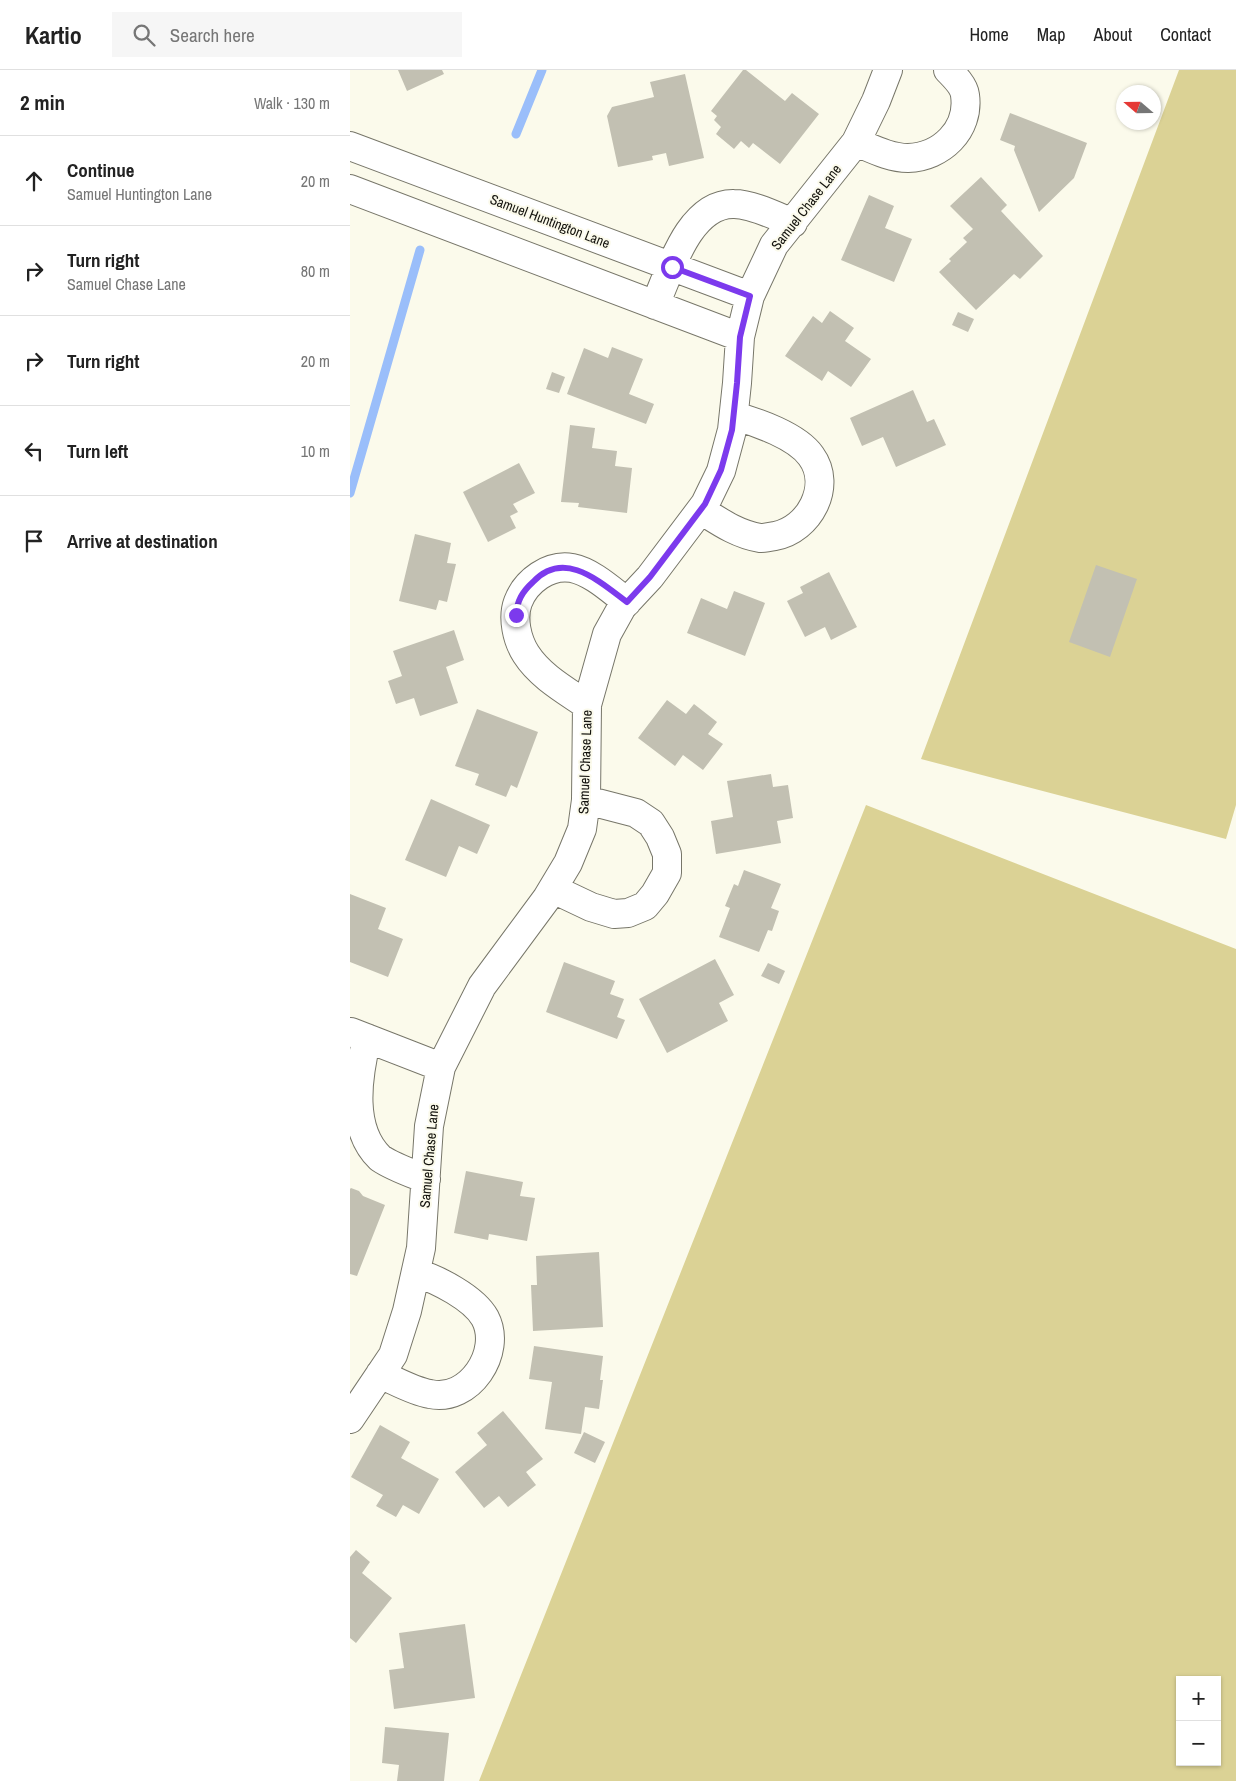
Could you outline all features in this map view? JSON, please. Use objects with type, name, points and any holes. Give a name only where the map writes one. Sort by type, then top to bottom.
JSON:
[{"type":"street","name":"Samuel Chase Lane","points":[[350,1419],[393,1355],[416,1273],[421,1248],[429,1126],[441,1067],[482,986],[553,889],[568,863],[582,829],[586,800],[587,705],[608,634],[622,607],[650,577],[701,510],[721,470],[732,430],[740,337],[750,296],[774,245],[856,142],[876,101],[888,70]]},
{"type":"street","points":[[856,142],[892,156],[906,158],[928,155],[948,144],[957,130],[964,113],[965,93],[948,70]]},
{"type":"street","name":"Samuel Huntington Lane","points":[[350,146],[750,296]]},
{"type":"street","points":[[350,189],[740,337]]},
{"type":"street","points":[[655,305],[685,237],[706,212],[719,205],[735,204],[758,209],[792,223]]},
{"type":"street","points":[[701,510],[734,531],[761,538],[782,535],[799,526],[811,511],[819,492],[819,472],[811,456],[777,431],[753,421],[734,416]]},
{"type":"street","points":[[587,705],[542,674],[525,653],[516,632],[517,603],[524,590],[538,576],[553,568],[572,568],[592,576],[627,602]]},
{"type":"street","points":[[553,889],[591,907],[614,914],[628,913],[645,906],[655,894],[667,872],[667,854],[660,837],[651,823],[636,813],[586,800]]},
{"type":"street","points":[[426,1179],[382,1159],[366,1147],[358,1133],[354,1112],[359,1035],[441,1067]]},
{"type":"street","points":[[380,1374],[431,1395],[451,1394],[464,1388],[479,1373],[487,1354],[490,1331],[484,1316],[470,1302],[451,1288],[430,1277],[416,1273]]},
{"type":"shaded area","points":[[1179,70],[1236,70],[1236,805],[1226,839],[921,759],[1157,130],[1161,130],[1161,118]]},
{"type":"shaded area","points":[[866,805],[1236,949],[1236,1781],[479,1781]]},
{"type":"building","points":[[398,70],[442,70],[444,74],[407,91]]},
{"type":"building","points":[[743,70],[746,70],[785,101],[792,93],[819,114],[780,164],[753,143],[749,148],[741,141],[734,149],[716,134],[721,127],[714,120],[717,116],[711,111]]},
{"type":"building","points":[[685,74],[704,158],[669,166],[666,153],[652,156],[653,160],[618,167],[607,116],[612,107],[654,97],[650,82]]},
{"type":"building","points":[[1010,113],[1087,143],[1074,178],[1039,212],[1014,150],[1015,146],[1000,140]]},
{"type":"building","points":[[981,177],[1007,205],[1001,211],[1043,256],[1020,279],[1014,274],[976,310],[939,272],[951,261],[949,259],[967,242],[963,238],[973,229],[950,206]]},
{"type":"building","points":[[869,195],[894,206],[885,228],[912,239],[894,282],[841,260]]},
{"type":"building","points":[[830,311],[854,328],[845,341],[871,359],[851,387],[828,371],[822,381],[785,356],[813,316],[822,323]]},
{"type":"building","points":[[958,312],[974,319],[968,332],[952,325]]},
{"type":"building","points":[[612,347],[643,359],[629,394],[654,404],[646,424],[567,394],[584,348],[608,358]]},
{"type":"building","points":[[552,372],[565,377],[559,393],[546,389]]},
{"type":"building","points":[[913,390],[927,422],[934,419],[946,445],[896,467],[883,437],[862,446],[850,418]]},
{"type":"building","points":[[570,425],[595,428],[592,448],[617,451],[615,466],[632,468],[627,513],[578,507],[579,503],[561,502]]},
{"type":"building","points":[[519,463],[535,493],[513,504],[518,512],[510,516],[516,528],[488,542],[463,492]]},
{"type":"building","points":[[415,534],[451,543],[447,563],[456,564],[447,602],[439,600],[436,610],[399,601]]},
{"type":"building","points":[[1096,565],[1137,579],[1110,657],[1069,642]]},
{"type":"building","points":[[829,572],[857,627],[831,640],[825,627],[805,637],[787,601],[803,593],[800,587]]},
{"type":"building","points":[[734,591],[765,603],[745,656],[687,633],[701,598],[727,609]]},
{"type":"building","points":[[454,630],[464,660],[446,667],[458,703],[420,716],[414,698],[396,704],[388,681],[402,676],[393,651]]},
{"type":"building","points":[[667,700],[686,714],[694,704],[717,722],[708,734],[723,744],[703,770],[683,755],[675,766],[638,738]]},
{"type":"building","points":[[477,709],[538,732],[517,788],[511,785],[506,797],[475,785],[479,774],[455,766]]},
{"type":"building","points":[[771,774],[773,787],[788,785],[793,818],[777,821],[781,843],[716,854],[711,821],[733,817],[727,781]]},
{"type":"building","points":[[431,799],[490,825],[477,854],[459,846],[446,877],[405,860]]},
{"type":"building","points":[[744,870],[781,884],[771,908],[779,911],[772,931],[768,930],[759,952],[719,937],[730,908],[725,906],[734,884],[738,886]]},
{"type":"building","points":[[350,894],[386,908],[378,929],[403,939],[388,977],[350,962]]},
{"type":"building","points":[[715,959],[734,995],[719,1003],[728,1021],[667,1053],[639,999]]},
{"type":"building","points":[[564,962],[615,981],[610,994],[624,999],[617,1017],[625,1020],[617,1039],[546,1012]]},
{"type":"building","points":[[768,963],[785,971],[779,984],[761,976]]},
{"type":"building","points":[[466,1171],[523,1182],[520,1196],[535,1198],[527,1241],[489,1234],[488,1240],[454,1233]]},
{"type":"building","points":[[351,1188],[359,1191],[363,1196],[385,1205],[357,1276],[350,1274]]},
{"type":"building","points":[[599,1252],[603,1327],[533,1331],[531,1285],[537,1285],[536,1256]]},
{"type":"building","points":[[534,1346],[603,1356],[600,1380],[603,1380],[599,1409],[585,1407],[581,1434],[545,1429],[552,1382],[529,1379]]},
{"type":"building","points":[[503,1411],[543,1459],[526,1472],[536,1485],[508,1507],[499,1496],[484,1508],[455,1472],[487,1445],[477,1433]]},
{"type":"building","points":[[380,1425],[410,1442],[401,1458],[439,1479],[419,1514],[403,1505],[396,1517],[376,1506],[383,1495],[351,1477]]},
{"type":"building","points":[[584,1432],[605,1442],[595,1463],[574,1453]]},
{"type":"building","points":[[356,1550],[370,1562],[362,1573],[392,1598],[356,1643],[350,1638],[350,1557]]},
{"type":"building","points":[[465,1624],[475,1698],[394,1709],[389,1670],[404,1668],[399,1633]]},
{"type":"building","points":[[385,1727],[449,1733],[444,1781],[397,1781],[399,1765],[382,1763]]},
{"type":"waterway","points":[[516,134],[542,70]]},
{"type":"waterway","points":[[350,493],[420,250]]},
{"type":"route","points":[[516,615],[517,603],[524,590],[538,576],[553,568],[572,568],[592,576],[627,602],[650,577],[705,504],[721,470],[732,430],[740,337],[750,296],[672,267]]}]
